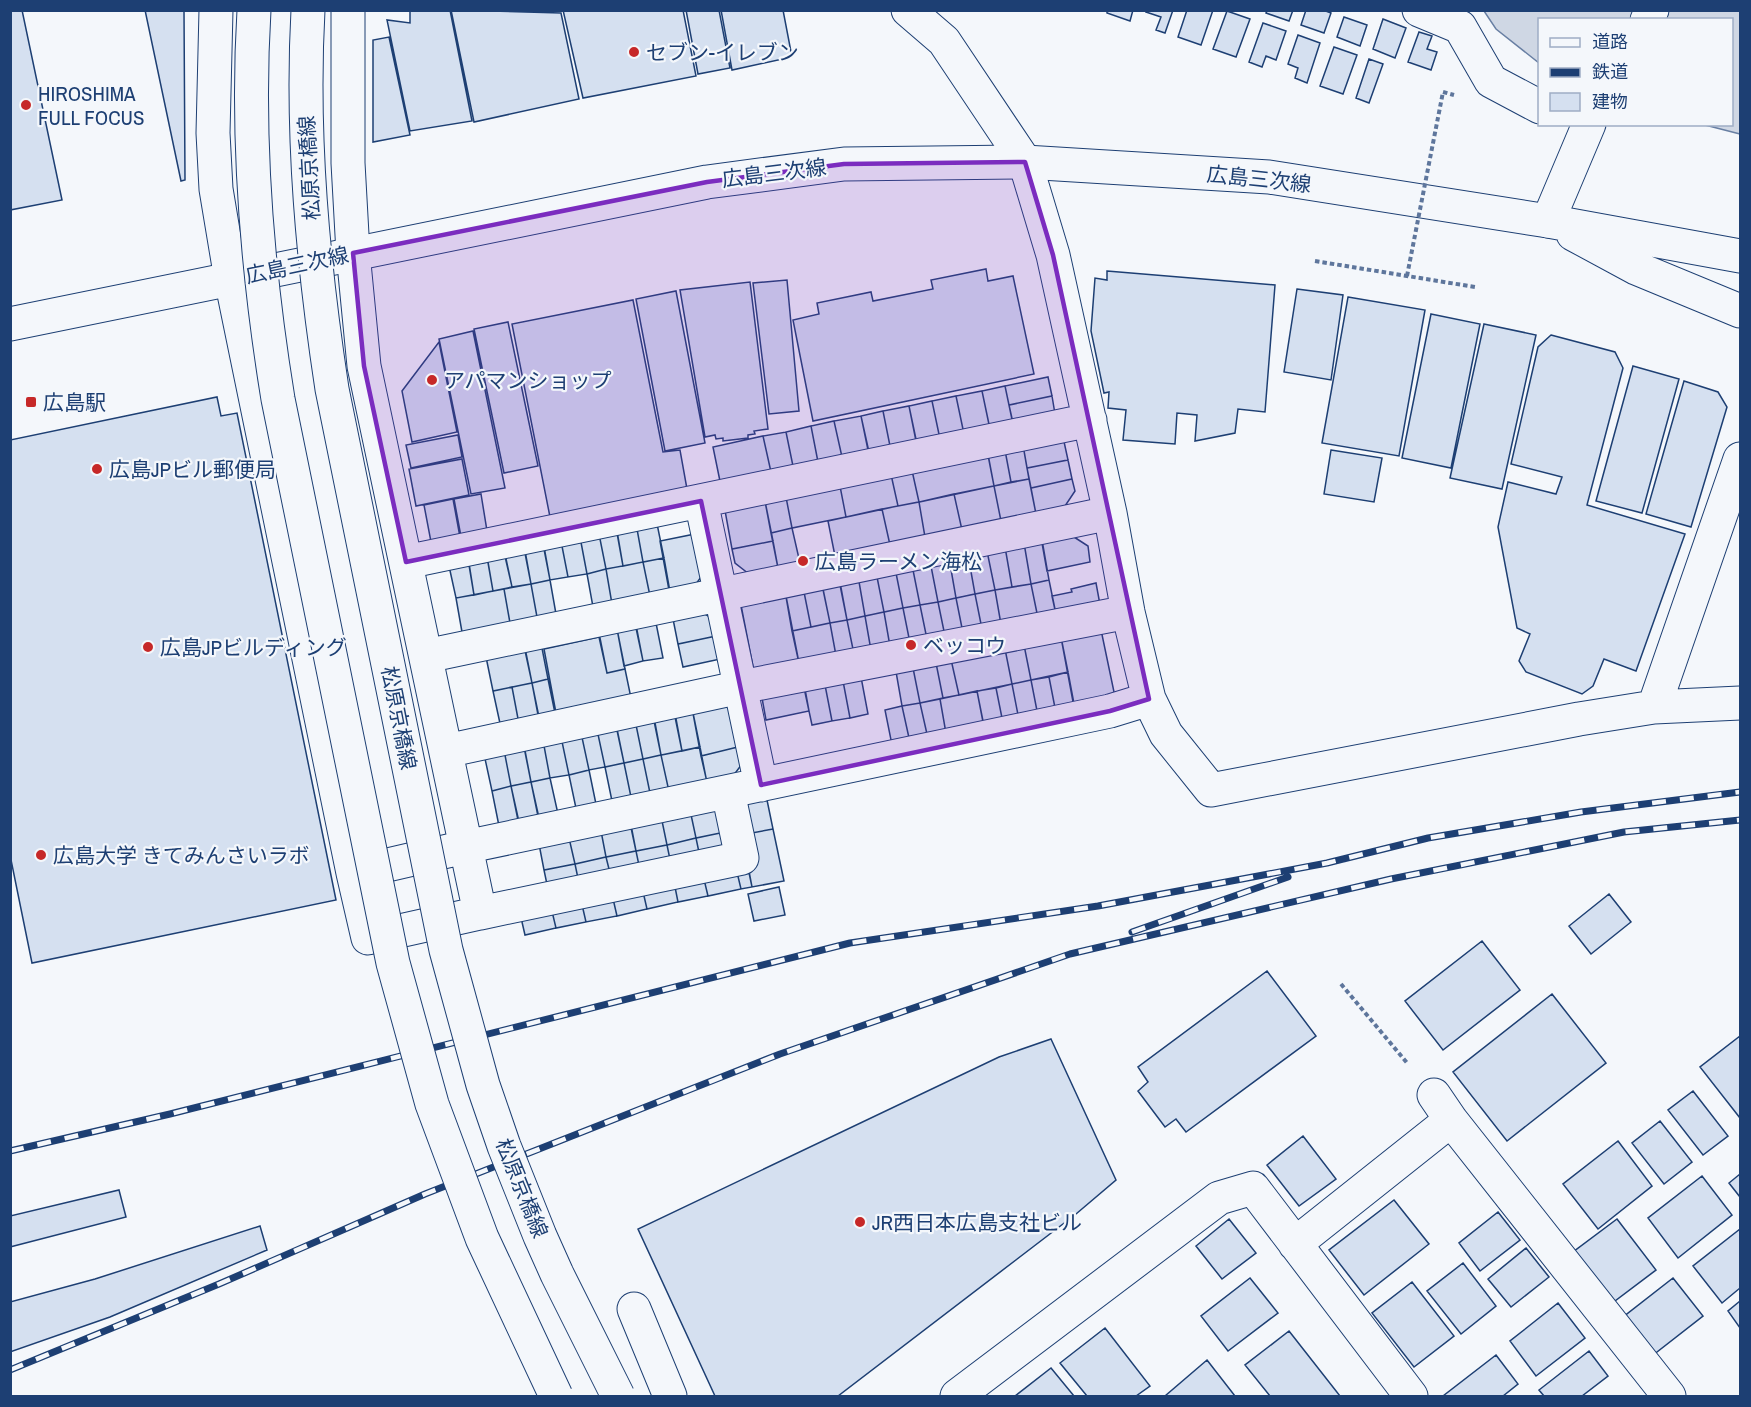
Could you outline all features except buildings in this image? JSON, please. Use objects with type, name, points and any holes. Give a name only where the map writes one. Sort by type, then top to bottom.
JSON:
[{"type":"street","points":[[216,10],[213,133],[216,189],[231,279],[368,938],[742,858],[728,792]]},
{"type":"street","points":[[254,10],[252,140],[254,205],[267,334],[280,410],[393,963],[432,1104],[454,1167],[508,1297],[556,1396]]},
{"type":"street","name":"松原京橋線","points":[[308,10],[306,139],[324,338],[332,389],[446,950],[483,1085],[504,1146],[557,1274],[618,1396]]},
{"type":"street","points":[[348,10],[348,163],[353,253],[364,366],[480,913]]},
{"type":"street","points":[[908,10],[944,41],[1025,162],[1053,255],[1110,513],[1128,612],[1149,699],[1166,734],[1211,790],[1579,719],[1654,707],[1740,703]]},
{"type":"street","points":[[1419,10],[1460,27],[1491,81],[1538,106]]},
{"type":"street","points":[[1548,221],[1588,126]]},
{"type":"street","name":"広島三次線","points":[[10,324],[707,182],[844,164],[1025,162],[1269,177],[1548,221],[1740,256]]},
{"type":"street","name":"広島三次線","points":[[1548,221],[1636,268],[1740,311]]},
{"type":"street","points":[[406,562],[1090,420]]},
{"type":"street","points":[[1654,707],[1740,459]]},
{"type":"street","points":[[701,501],[761,785]]},
{"type":"street","points":[[426,656],[1110,513]]},
{"type":"street","points":[[446,751],[741,687],[1128,612]]},
{"type":"street","points":[[353,873],[465,847],[1110,711],[1149,699]]},
{"type":"street","points":[[1295,1244],[1443,1107],[1670,1396]]},
{"type":"street","points":[[957,1396],[1219,1198],[1253,1188],[1411,1396]]},
{"type":"street","points":[[634,1309],[670,1396]]},
{"type":"path","points":[[1407,276],[1443,92],[1454,95]]},
{"type":"path","points":[[1315,261],[1475,287]]},
{"type":"path","points":[[1341,984],[1443,1107]]},
{"type":"highlighted area","points":[[1025,162],[1053,255],[1149,699],[1110,711],[761,785],[701,501],[406,562],[364,366],[353,253],[707,182],[844,164]]},
{"type":"shaded area","points":[[1484,11],[1740,11],[1740,134],[1709,126],[1733,126],[1733,18],[1538,18],[1538,62],[1496,29]]},
{"type":"railway","points":[[10,1151],[170,1114],[850,943],[1098,906],[1327,863],[1428,838],[1581,812],[1740,792]]},
{"type":"railway","points":[[10,1370],[219,1284],[425,1194],[780,1054],[1070,954],[1391,879],[1624,832],[1740,820]]},
{"type":"railway","points":[[1132,932],[1288,877]]},
{"type":"place","name":"セブン-イレブン","points":[[634,52]]},
{"type":"place","name":"HIROSHIMA FULL FOCUS","points":[[26,105]]},
{"type":"place","name":"アパマンショップ","points":[[432,380]]},
{"type":"place","name":"広島駅","points":[[31,402]]},
{"type":"place","name":"広島JPビル郵便局","points":[[97,469]]},
{"type":"place","name":"広島ラーメン海松","points":[[803,561]]},
{"type":"place","name":"ベッコウ","points":[[911,645]]},
{"type":"place","name":"広島JPビルディング","points":[[148,647]]},
{"type":"place","name":"広島大学 きてみんさいラボ","points":[[41,855]]},
{"type":"place","name":"JR西日本広島支社ビル","points":[[860,1222]]}]
